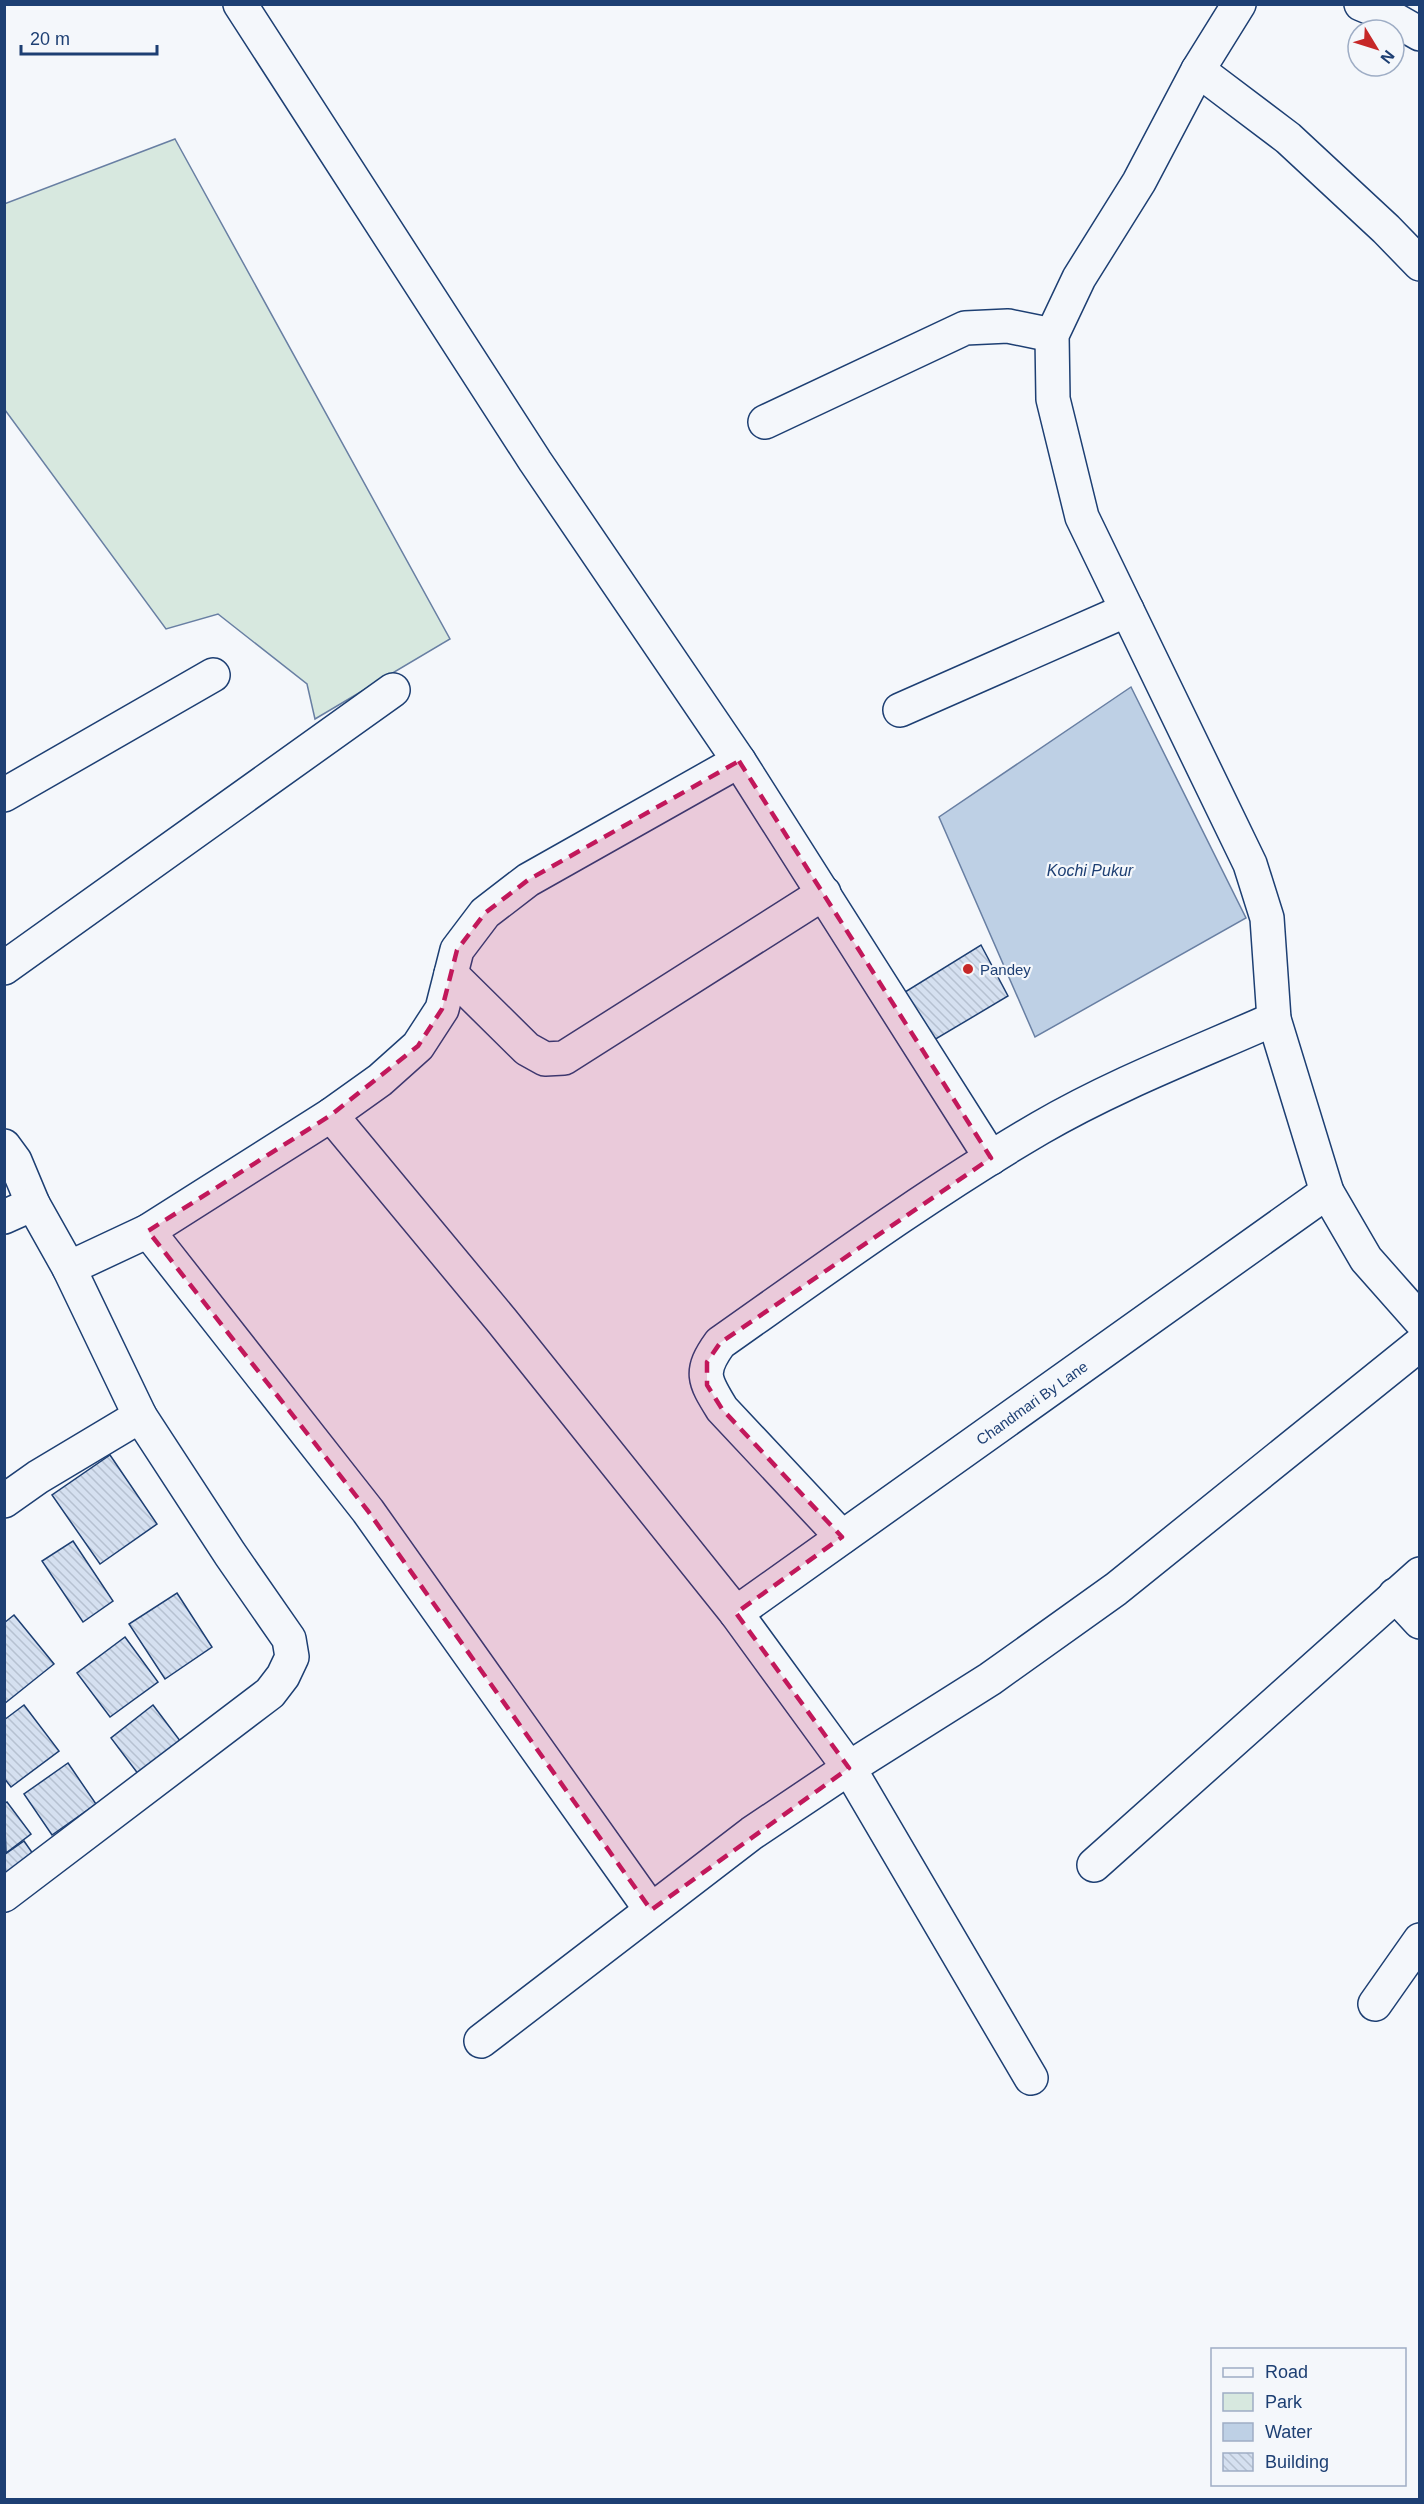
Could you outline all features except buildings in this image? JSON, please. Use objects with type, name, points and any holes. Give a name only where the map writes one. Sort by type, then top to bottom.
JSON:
[{"type":"street","points":[[240,4],[535,461],[740,761],[991,1158]]},
{"type":"street","points":[[1239,4],[1198,70],[1139,182],[1079,278],[1052,335],[1053,399],[1082,517],[1250,864],[1267,918],[1274,1019],[1327,1192],[1366,1259],[1419,1320]]},
{"type":"street","points":[[1361,4],[1385,14],[1419,34]]},
{"type":"street","points":[[1198,70],[1288,138],[1386,229],[1419,264]]},
{"type":"street","points":[[765,422],[965,328],[1008,326],[1052,335]]},
{"type":"street","points":[[900,710],[1127,610]]},
{"type":"street","points":[[4,795],[213,675]]},
{"type":"street","points":[[4,968],[393,690]]},
{"type":"street","points":[[69,1268],[148,1231],[331,1115],[380,1080],[418,1046],[442,1009],[457,950],[485,913],[528,880],[740,761]]},
{"type":"street","points":[[451,974],[527,1049],[545,1059],[564,1058],[824,893]]},
{"type":"street","points":[[842,1537],[722,1409],[707,1385],[707,1362],[720,1343],[898,1218],[1041,1127],[1133,1081],[1274,1019]]},
{"type":"street","points":[[331,1115],[502,1321],[736,1613],[849,1768],[1031,2078]]},
{"type":"street","points":[[4,1146],[15,1161],[19,1210],[69,1268],[140,1416],[230,1554],[289,1639],[292,1657],[283,1676],[270,1693],[4,1895]]},
{"type":"street","name":"Chandmari By Lane","points":[[736,1613],[1327,1192]]},
{"type":"street","points":[[148,1231],[368,1511],[651,1910]]},
{"type":"street","points":[[482,2041],[752,1833],[849,1768],[990,1679],[1116,1589],[1419,1344]]},
{"type":"street","points":[[4,1501],[38,1477],[140,1416]]},
{"type":"street","points":[[1094,1865],[1419,1574]]},
{"type":"street","points":[[1395,1595],[1419,1622]]},
{"type":"street","points":[[1375,2004],[1419,1940]]},
{"type":"highlighted area","points":[[739,761],[991,1158],[720,1343],[707,1362],[707,1385],[722,1409],[842,1537],[736,1613],[849,1768],[651,1910],[368,1511],[148,1231],[331,1115],[418,1046],[442,1009],[457,950],[485,913],[528,880]]},
{"type":"green space","points":[[175,139],[450,639],[315,719],[307,684],[218,614],[166,629],[5,410],[4,204]]},
{"type":"water","name":"Kochi Pukur","points":[[1131,687],[1246,918],[1035,1037],[939,817]]},
{"type":"place","name":"Pandey","points":[[968,969]]}]
